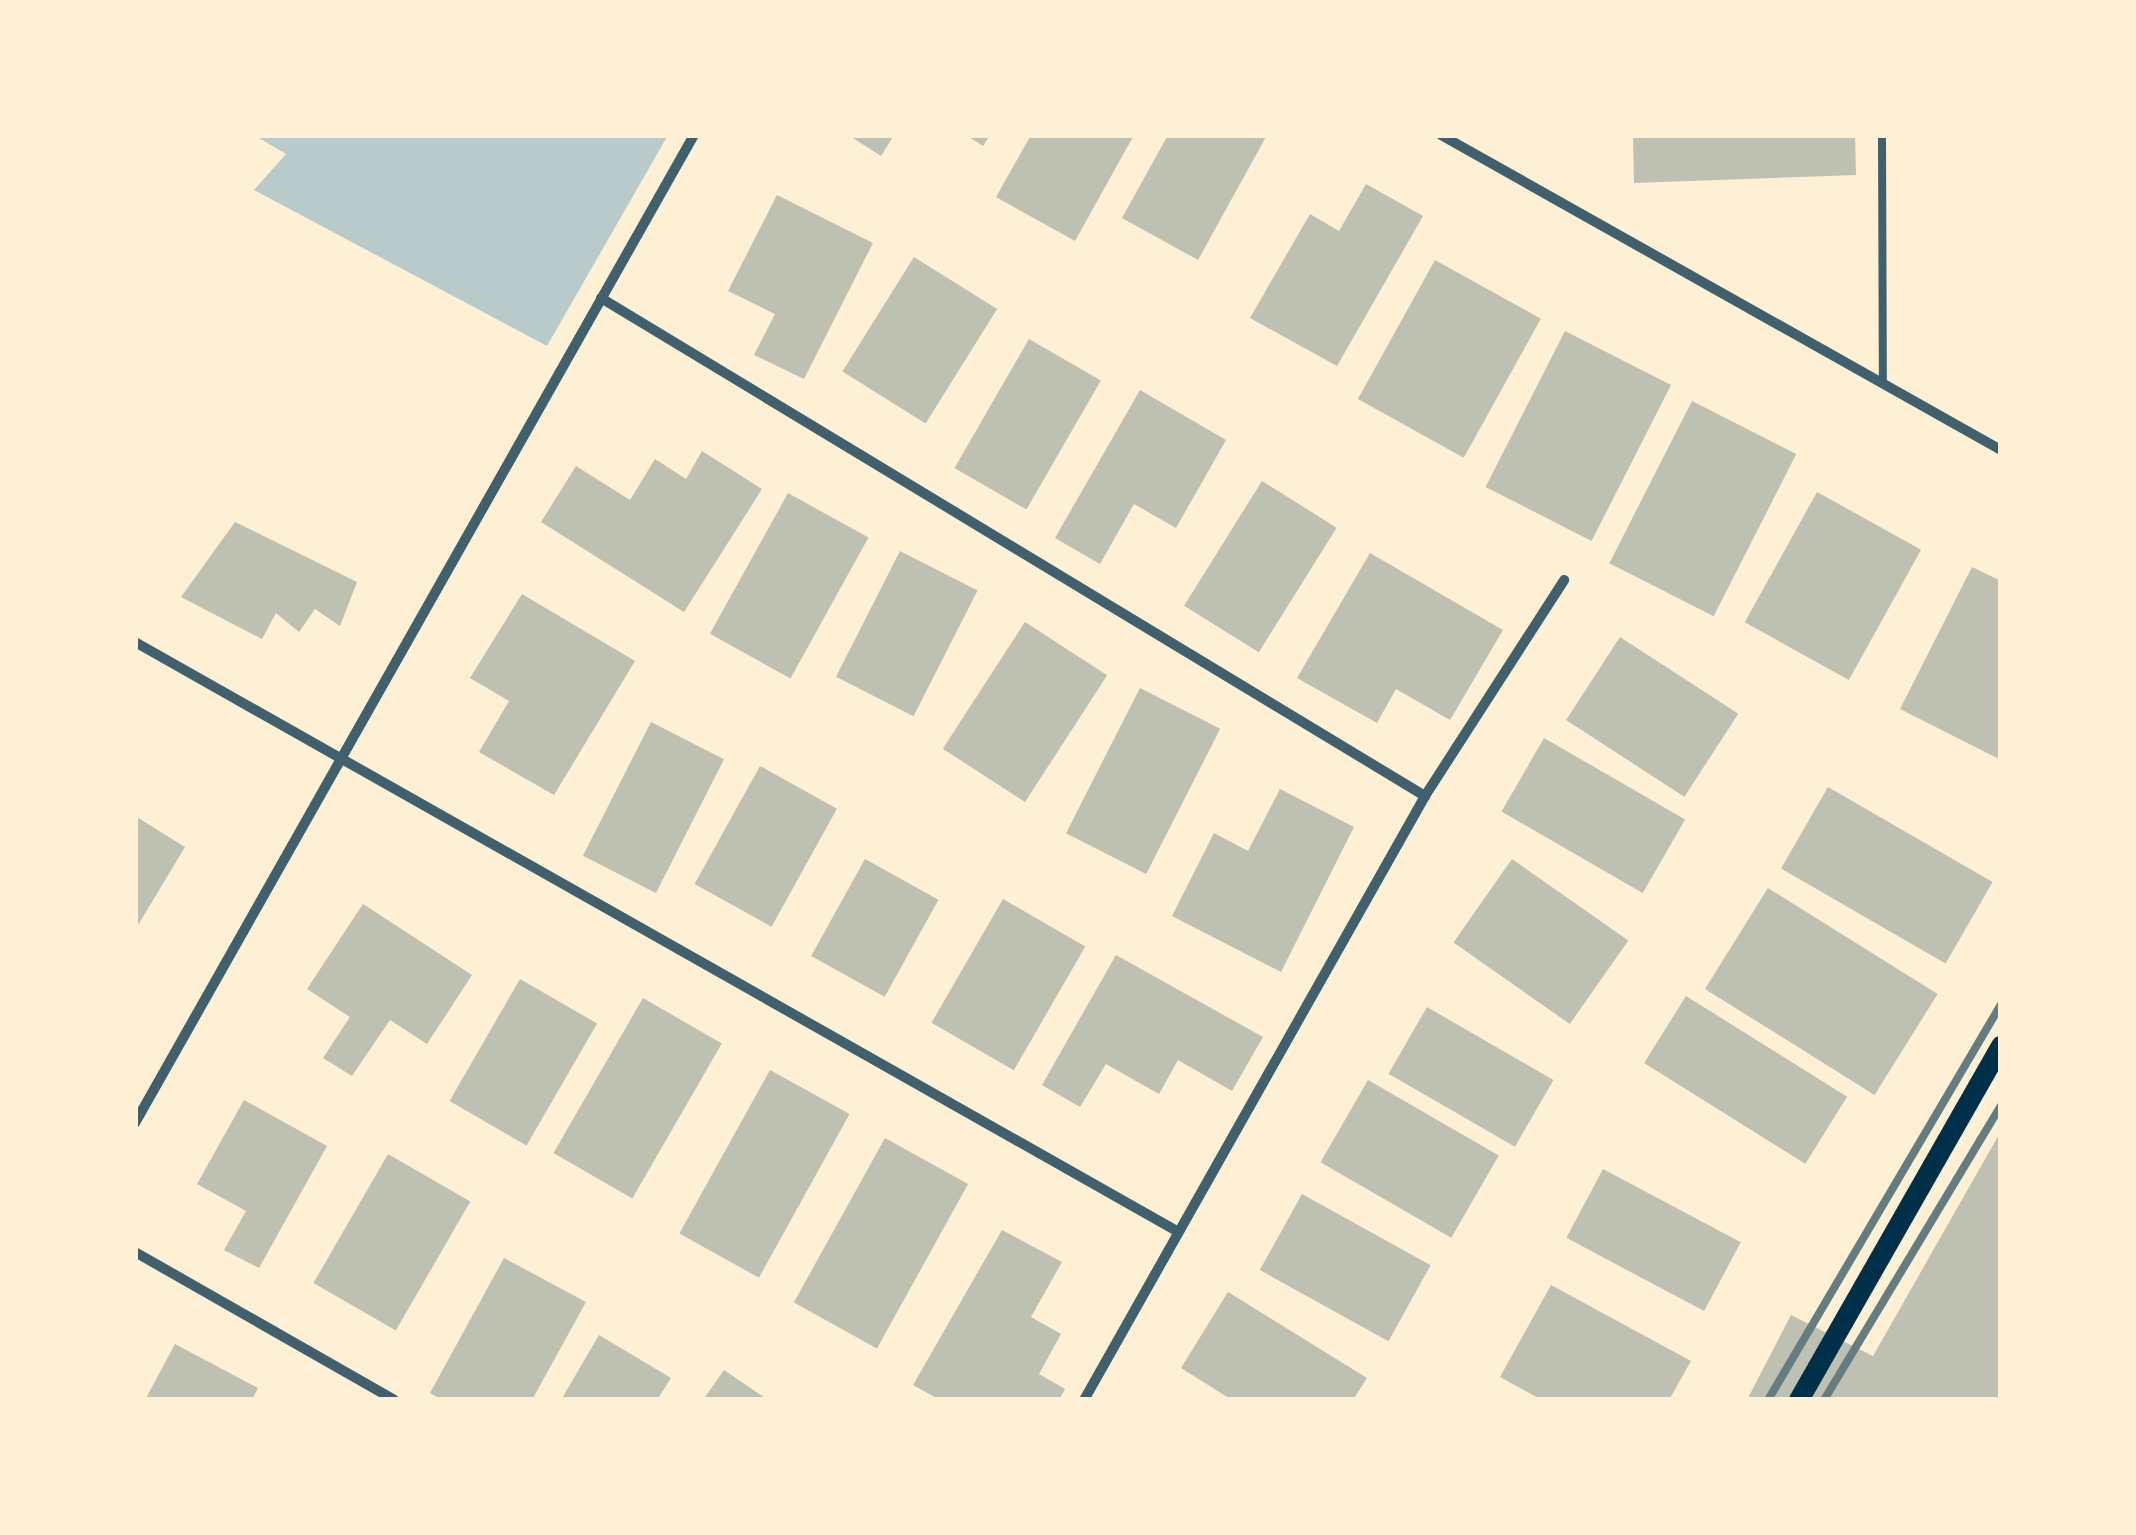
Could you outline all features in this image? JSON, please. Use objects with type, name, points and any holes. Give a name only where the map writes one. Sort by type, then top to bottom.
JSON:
[{"type":"main road","points":[[1799,1400],[2001,1046]]},
{"type":"street","points":[[135,1123],[694,135]]},
{"type":"street","points":[[1441,135],[2001,450]]},
{"type":"street","points":[[602,298],[1424,796]]},
{"type":"street","points":[[1084,1400],[1424,796],[1564,580]]},
{"type":"street","points":[[135,642],[1177,1231]]},
{"type":"street","points":[[135,1252],[394,1400]]},
{"type":"lane","points":[[1882,135],[1882,383]]},
{"type":"shaded area","points":[[254,135],[668,135],[547,346],[254,190],[286,154]]},
{"type":"building","points":[[848,135],[894,135],[881,156]]},
{"type":"building","points":[[966,135],[990,135],[983,146]]},
{"type":"building","points":[[1031,135],[1134,135],[1075,241],[996,197]]},
{"type":"building","points":[[1168,135],[1267,135],[1198,260],[1122,218]]},
{"type":"building","points":[[1633,135],[1855,135],[1856,175],[1634,183]]},
{"type":"building","points":[[1366,184],[1423,216],[1337,366],[1250,318],[1310,214],[1339,231]]},
{"type":"building","points":[[777,195],[873,243],[804,379],[754,355],[775,314],[728,291]]},
{"type":"building","points":[[914,257],[997,309],[926,423],[842,371]]},
{"type":"building","points":[[1435,260],[1541,319],[1464,458],[1358,399]]},
{"type":"building","points":[[1565,331],[1671,385],[1592,541],[1486,487]]},
{"type":"building","points":[[1029,339],[1101,380],[1026,510],[954,468]]},
{"type":"building","points":[[1140,390],[1226,440],[1176,528],[1134,504],[1100,564],[1055,538]]},
{"type":"building","points":[[1692,401],[1796,454],[1714,616],[1609,563]]},
{"type":"building","points":[[702,451],[762,489],[684,612],[541,522],[576,466],[630,500],[655,459],[686,479]]},
{"type":"building","points":[[1262,481],[1337,528],[1259,652],[1184,606]]},
{"type":"building","points":[[1817,492],[1921,550],[1849,680],[1745,622]]},
{"type":"building","points":[[788,493],[868,538],[790,678],[710,634]]},
{"type":"building","points":[[235,522],[357,582],[340,626],[315,609],[299,632],[276,613],[262,639],[181,597]]},
{"type":"building","points":[[900,551],[978,590],[914,716],[836,677]]},
{"type":"building","points":[[1370,553],[1503,630],[1450,720],[1396,689],[1377,723],[1297,678]]},
{"type":"building","points":[[1972,567],[2001,581],[2001,760],[1900,709]]},
{"type":"building","points":[[522,594],[635,661],[554,795],[479,752],[509,701],[470,678]]},
{"type":"building","points":[[1025,622],[1107,675],[1025,802],[943,749]]},
{"type":"building","points":[[1620,637],[1738,714],[1684,797],[1566,720]]},
{"type":"building","points":[[1140,688],[1220,729],[1146,874],[1066,833]]},
{"type":"building","points":[[651,722],[724,759],[656,893],[583,856]]},
{"type":"building","points":[[1544,738],[1685,820],[1643,893],[1502,812]]},
{"type":"building","points":[[760,766],[837,809],[772,927],[695,884]]},
{"type":"building","points":[[1828,787],[1993,882],[1946,963],[1781,868]]},
{"type":"building","points":[[1280,789],[1354,827],[1281,972],[1172,916],[1214,833],[1248,851]]},
{"type":"building","points":[[135,816],[185,847],[135,930]]},
{"type":"building","points":[[865,859],[938,900],[885,997],[811,956]]},
{"type":"building","points":[[1512,859],[1628,940],[1570,1024],[1453,943]]},
{"type":"building","points":[[1768,888],[1938,994],[1875,1095],[1705,989]]},
{"type":"building","points":[[1003,899],[1085,946],[1014,1070],[932,1023]]},
{"type":"building","points":[[363,904],[472,975],[427,1044],[390,1020],[352,1076],[323,1058],[350,1017],[307,989]]},
{"type":"building","points":[[1116,955],[1263,1037],[1232,1091],[1178,1060],[1159,1094],[1106,1064],[1080,1107],[1042,1085]]},
{"type":"building","points":[[520,979],[597,1024],[527,1146],[450,1101]]},
{"type":"building","points":[[1686,996],[1847,1097],[1805,1164],[1644,1063]]},
{"type":"building","points":[[643,998],[722,1044],[632,1199],[554,1153]]},
{"type":"building","points":[[1427,1007],[1553,1080],[1515,1147],[1388,1074]]},
{"type":"building","points":[[770,1070],[850,1114],[759,1278],[679,1234]]},
{"type":"building","points":[[1368,1080],[1499,1156],[1451,1238],[1320,1162]]},
{"type":"building","points":[[244,1100],[327,1146],[259,1268],[224,1250],[246,1211],[197,1184]]},
{"type":"building","points":[[2001,1131],[2001,1400],[1747,1400],[1791,1315],[1873,1356]]},
{"type":"building","points":[[885,1138],[968,1184],[877,1348],[794,1302]]},
{"type":"building","points":[[388,1154],[470,1202],[396,1331],[314,1283]]},
{"type":"building","points":[[1603,1169],[1741,1242],[1704,1311],[1566,1238]]},
{"type":"building","points":[[1302,1194],[1431,1265],[1388,1341],[1260,1270]]},
{"type":"building","points":[[1002,1230],[1062,1262],[1031,1317],[1061,1334],[1039,1374],[1065,1389],[1059,1400],[940,1400],[913,1385]]},
{"type":"building","points":[[504,1258],[586,1302],[532,1400],[442,1400],[430,1393]]},
{"type":"building","points":[[1551,1285],[1691,1361],[1669,1400],[1542,1400],[1500,1377]]},
{"type":"building","points":[[1228,1292],[1367,1378],[1353,1400],[1232,1400],[1181,1368]]},
{"type":"building","points":[[599,1335],[671,1378],[657,1400],[561,1400]]},
{"type":"building","points":[[175,1344],[258,1388],[252,1400],[145,1400]]},
{"type":"building","points":[[724,1370],[768,1400],[703,1400]]},
{"type":"railway","points":[[1768,1400],[2001,1005]]},
{"type":"railway","points":[[1824,1400],[2001,1106]]}]
